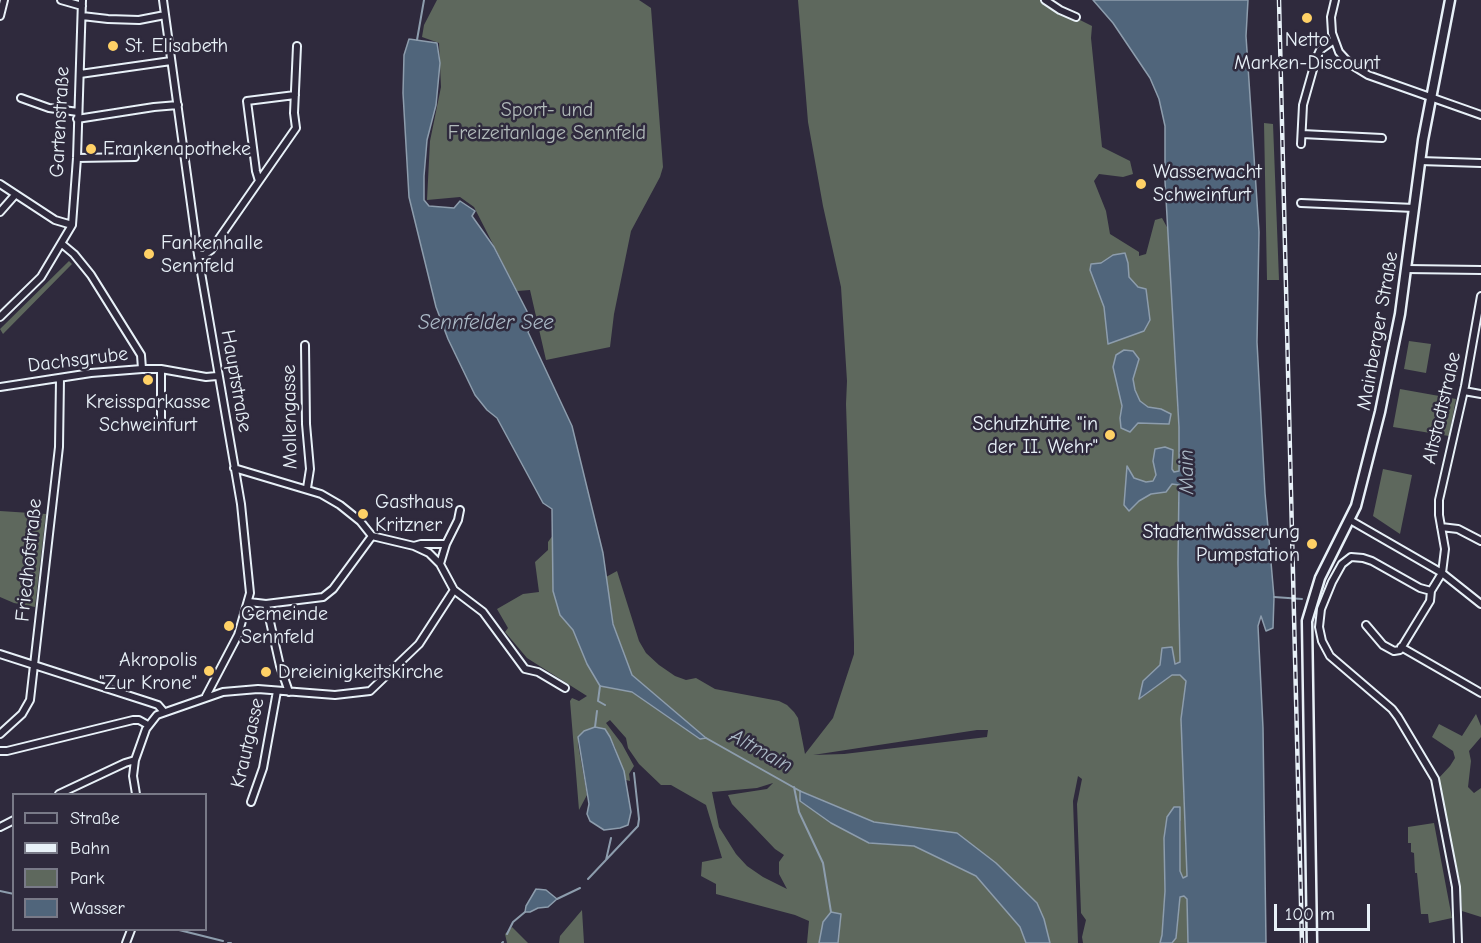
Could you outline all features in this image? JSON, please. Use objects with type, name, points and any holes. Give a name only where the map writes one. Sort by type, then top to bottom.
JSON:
[{"type":"main road","name":"Mainberger Straße","points":[[1312,943],[1307,621],[1314,591],[1350,520],[1362,487],[1380,412],[1399,321],[1420,161],[1450,0]]},
{"type":"street","points":[[0,16],[4,0]]},
{"type":"street","points":[[61,0],[82,3]]},
{"type":"street","name":"Hauptstraße","points":[[163,0],[198,255],[247,551],[249,602],[238,635],[206,696]]},
{"type":"street","points":[[1046,0],[1076,17]]},
{"type":"street","points":[[1335,0],[1331,17],[1334,40],[1343,58],[1362,72],[1481,115]]},
{"type":"street","name":"Gartenstraße","points":[[0,317],[41,277],[72,225],[77,158],[82,3]]},
{"type":"street","points":[[82,16],[139,20],[165,15]]},
{"type":"street","points":[[1301,144],[1303,105],[1316,59],[1320,50],[1334,40]]},
{"type":"street","points":[[198,255],[204,255],[211,250],[296,128],[297,45]]},
{"type":"street","points":[[80,74],[171,61]]},
{"type":"street","points":[[259,181],[247,101],[295,95]]},
{"type":"street","points":[[21,98],[77,115],[178,105]]},
{"type":"street","points":[[1302,134],[1382,138]]},
{"type":"street","points":[[77,158],[135,157]]},
{"type":"street","points":[[1420,161],[1481,164]]},
{"type":"street","points":[[0,184],[55,220],[72,225]]},
{"type":"street","points":[[0,212],[15,195]]},
{"type":"street","points":[[1301,203],[1414,208]]},
{"type":"street","points":[[62,244],[74,254],[91,275],[141,355],[142,369]]},
{"type":"street","points":[[1407,269],[1481,270]]},
{"type":"street","name":"Altstadtstraße","points":[[1401,647],[1430,601],[1431,591],[1442,573],[1445,549],[1438,500],[1464,391],[1481,296]]},
{"type":"street","name":"Mollengasse","points":[[305,345],[306,424],[310,469],[307,488]]},
{"type":"street","name":"Dachsgrube","points":[[0,387],[142,369],[217,376]]},
{"type":"street","points":[[161,369],[161,419]]},
{"type":"street","name":"Friedhofstraße","points":[[0,734],[27,708],[30,700],[59,447],[60,379]]},
{"type":"street","points":[[1464,391],[1481,394]]},
{"type":"street","points":[[234,468],[307,488],[340,505],[360,521],[372,536],[414,546],[429,553],[440,564],[454,590],[483,612],[525,669],[538,672],[565,688]]},
{"type":"street","points":[[440,564],[446,544],[456,526],[460,510]]},
{"type":"street","points":[[1350,520],[1442,573],[1481,604]]},
{"type":"street","points":[[1441,527],[1458,529],[1481,541]]},
{"type":"street","points":[[249,602],[266,604],[313,600],[328,594],[372,536]]},
{"type":"street","points":[[414,546],[446,544]]},
{"type":"street","points":[[1431,591],[1420,588],[1372,561],[1351,557],[1342,564],[1338,571],[1321,609],[1319,627],[1328,652],[1392,710],[1435,779],[1456,887],[1458,943]]},
{"type":"street","points":[[136,793],[133,776],[140,741],[148,725],[157,715],[206,696],[258,688],[335,695],[370,691],[419,644],[454,590]]},
{"type":"street","points":[[266,604],[280,666],[289,692]]},
{"type":"street","points":[[1366,625],[1387,647],[1397,652],[1401,647],[1481,693]]},
{"type":"street","points":[[0,654],[158,705],[164,712]]},
{"type":"street","name":"Krautgasse","points":[[251,802],[263,768],[277,691]]},
{"type":"street","points":[[0,751],[133,720],[139,720],[148,725]]},
{"type":"street","points":[[63,793],[135,760]]},
{"type":"green space","name":"Sport- und Freizeitanlage Sennfeld","points":[[437,0],[639,0],[651,8],[663,167],[631,231],[614,314],[610,347],[546,360],[530,290],[517,291],[474,207],[460,197],[427,200],[430,141],[441,87],[439,43],[422,37],[424,25]]},
{"type":"green space","points":[[798,0],[1045,0],[1092,26],[1091,38],[1102,147],[1130,161],[1133,174],[1123,177],[1099,174],[1094,181],[1106,211],[1110,234],[1139,252],[1139,256],[1146,254],[1155,220],[1162,218],[1168,229],[1179,427],[1180,662],[1160,665],[1143,681],[1140,699],[1172,675],[1180,675],[1186,681],[1181,719],[1187,876],[1183,878],[1180,871],[1181,821],[1167,817],[1164,838],[1165,891],[1160,943],[1083,943],[1086,920],[1081,913],[1077,804],[1082,779],[1078,776],[1073,801],[1078,943],[1050,943],[1044,919],[996,863],[957,833],[874,822],[801,791],[800,801],[831,823],[869,843],[914,846],[976,876],[1020,927],[1026,943],[838,943],[841,914],[823,922],[819,943],[807,943],[809,921],[795,915],[716,894],[716,884],[701,876],[702,862],[722,858],[706,805],[671,785],[661,785],[639,764],[628,748],[626,738],[610,720],[606,723],[622,744],[634,766],[629,774],[630,781],[626,780],[610,737],[595,727],[584,731],[578,737],[578,744],[587,795],[579,810],[570,701],[572,698],[579,701],[587,696],[527,658],[505,632],[508,628],[497,609],[523,594],[539,592],[535,562],[548,550],[548,542],[553,535],[553,591],[560,615],[573,630],[587,664],[600,686],[632,692],[700,739],[706,738],[632,675],[613,623],[606,577],[617,571],[639,641],[646,653],[675,676],[686,680],[696,678],[715,689],[779,701],[787,705],[798,718],[805,754],[833,718],[854,654],[847,381],[841,287],[808,122]],"holes":[[[988,730],[987,737],[844,754],[813,755]],[[773,783],[767,789],[728,795],[732,804],[775,849],[784,855],[779,862],[779,874],[787,889],[763,877],[747,866],[736,854],[719,827],[712,792],[757,788]]]},
{"type":"green space","points":[[1264,123],[1273,124],[1279,280],[1267,280]]},
{"type":"green space","points":[[69,261],[72,264],[3,334],[0,329]]},
{"type":"green space","points":[[1409,341],[1431,344],[1426,373],[1404,369]]},
{"type":"green space","points":[[1400,389],[1456,399],[1449,436],[1393,427]]},
{"type":"green space","points":[[1383,469],[1412,475],[1400,534],[1373,516]]},
{"type":"green space","points":[[0,511],[46,514],[35,607],[14,603],[0,597]]},
{"type":"green space","points":[[1476,714],[1481,726],[1481,737],[1469,751],[1471,761],[1468,787],[1474,793],[1481,788],[1481,917],[1462,911],[1460,882],[1437,780],[1455,758],[1453,751],[1432,737],[1439,724],[1462,736]]},
{"type":"green space","points":[[1434,823],[1452,918],[1429,923],[1428,914],[1421,914],[1414,853],[1411,852],[1411,843],[1408,843],[1408,827]]},
{"type":"green space","points":[[1184,896],[1187,899],[1188,943],[1172,943],[1176,938],[1180,897]]},
{"type":"green space","points":[[582,910],[584,943],[559,943],[560,936]]},
{"type":"green space","points":[[512,927],[528,943],[507,943],[505,934]]},
{"type":"water","name":"Main","points":[[1093,0],[1248,0],[1246,36],[1259,232],[1257,342],[1265,493],[1274,597],[1273,628],[1266,631],[1261,616],[1258,626],[1263,728],[1266,943],[1188,943],[1187,899],[1184,896],[1180,897],[1176,938],[1172,943],[1160,943],[1165,891],[1164,838],[1167,817],[1174,807],[1180,807],[1180,871],[1183,878],[1187,876],[1181,719],[1186,681],[1180,675],[1172,675],[1139,699],[1143,681],[1160,665],[1162,648],[1172,647],[1175,664],[1180,662],[1179,485],[1172,484],[1166,492],[1151,494],[1129,511],[1124,505],[1127,466],[1134,478],[1146,482],[1153,481],[1156,475],[1153,461],[1155,449],[1165,447],[1173,450],[1172,469],[1174,472],[1179,471],[1179,427],[1165,181],[1165,126],[1159,99],[1150,78],[1113,23]]},
{"type":"water","name":"Sennfelder See","points":[[409,39],[437,43],[440,63],[436,105],[427,140],[424,200],[429,206],[454,208],[460,201],[475,211],[472,216],[494,247],[533,323],[528,332],[572,426],[603,553],[613,624],[632,675],[706,738],[700,739],[632,692],[600,686],[587,664],[573,630],[560,615],[553,591],[552,509],[543,503],[497,418],[475,395],[448,339],[436,307],[409,197],[403,93],[404,55]]},
{"type":"water","points":[[1125,253],[1129,277],[1138,287],[1146,289],[1150,320],[1144,331],[1108,344],[1104,307],[1090,270],[1091,264],[1101,263],[1113,255]]},
{"type":"water","points":[[1124,350],[1133,351],[1139,359],[1133,379],[1140,401],[1148,407],[1161,409],[1171,414],[1169,424],[1138,423],[1130,432],[1121,428],[1122,406],[1113,367],[1116,355]]},
{"type":"water","points":[[595,727],[605,729],[624,771],[631,812],[628,825],[620,828],[604,830],[590,821],[587,814],[589,804],[578,737],[584,731]]},
{"type":"water","name":"Altmain","points":[[800,791],[874,822],[957,833],[996,863],[1037,903],[1050,943],[1026,943],[1020,927],[976,876],[914,846],[869,843],[831,823],[800,801]]},
{"type":"water","points":[[536,889],[546,890],[557,899],[548,907],[525,912],[526,906]]},
{"type":"water","points":[[831,912],[841,914],[838,943],[819,943],[823,922]]},
{"type":"waterway","name":"Sennfelder See","points":[[417,40],[424,0]]},
{"type":"waterway","points":[[1274,597],[1302,599]]},
{"type":"waterway","points":[[600,686],[598,701],[605,705]]},
{"type":"waterway","points":[[595,727],[597,711]]},
{"type":"waterway","name":"Altmain","points":[[706,738],[800,791]]},
{"type":"waterway","points":[[588,879],[638,826],[634,773]]},
{"type":"waterway","points":[[794,787],[799,812],[823,863],[831,912]]},
{"type":"waterway","points":[[606,860],[611,838]]},
{"type":"waterway","points":[[557,899],[580,888]]},
{"type":"waterway","points":[[0,891],[12,894]]},
{"type":"waterway","points":[[507,934],[513,922],[525,912]]},
{"type":"waterway","points":[[183,931],[223,941]]},
{"type":"railway","points":[[1279,0],[1302,943]]},
{"type":"place","name":"Netto Marken-Discount","points":[[1307,18]]},
{"type":"place","name":"St. Elisabeth","points":[[113,46]]},
{"type":"place","name":"Frankenapotheke","points":[[91,149]]},
{"type":"place","name":"Wasserwacht Schweinfurt","points":[[1141,184]]},
{"type":"place","name":"Fankenhalle Sennfeld","points":[[149,254]]},
{"type":"place","name":"Kreissparkasse Schweinfurt","points":[[148,380]]},
{"type":"place","name":"Schutzhütte \"in der II. Wehr\"","points":[[1110,435]]},
{"type":"place","name":"Gasthaus Kritzner","points":[[363,514]]},
{"type":"place","name":"Stadtentwässerung Pumpstation","points":[[1312,544]]},
{"type":"place","name":"Gemeinde Sennfeld","points":[[229,626]]},
{"type":"place","name":"Akropolis \"Zur Krone\"","points":[[209,671]]},
{"type":"place","name":"Dreieinigkeitskirche","points":[[266,672]]}]
